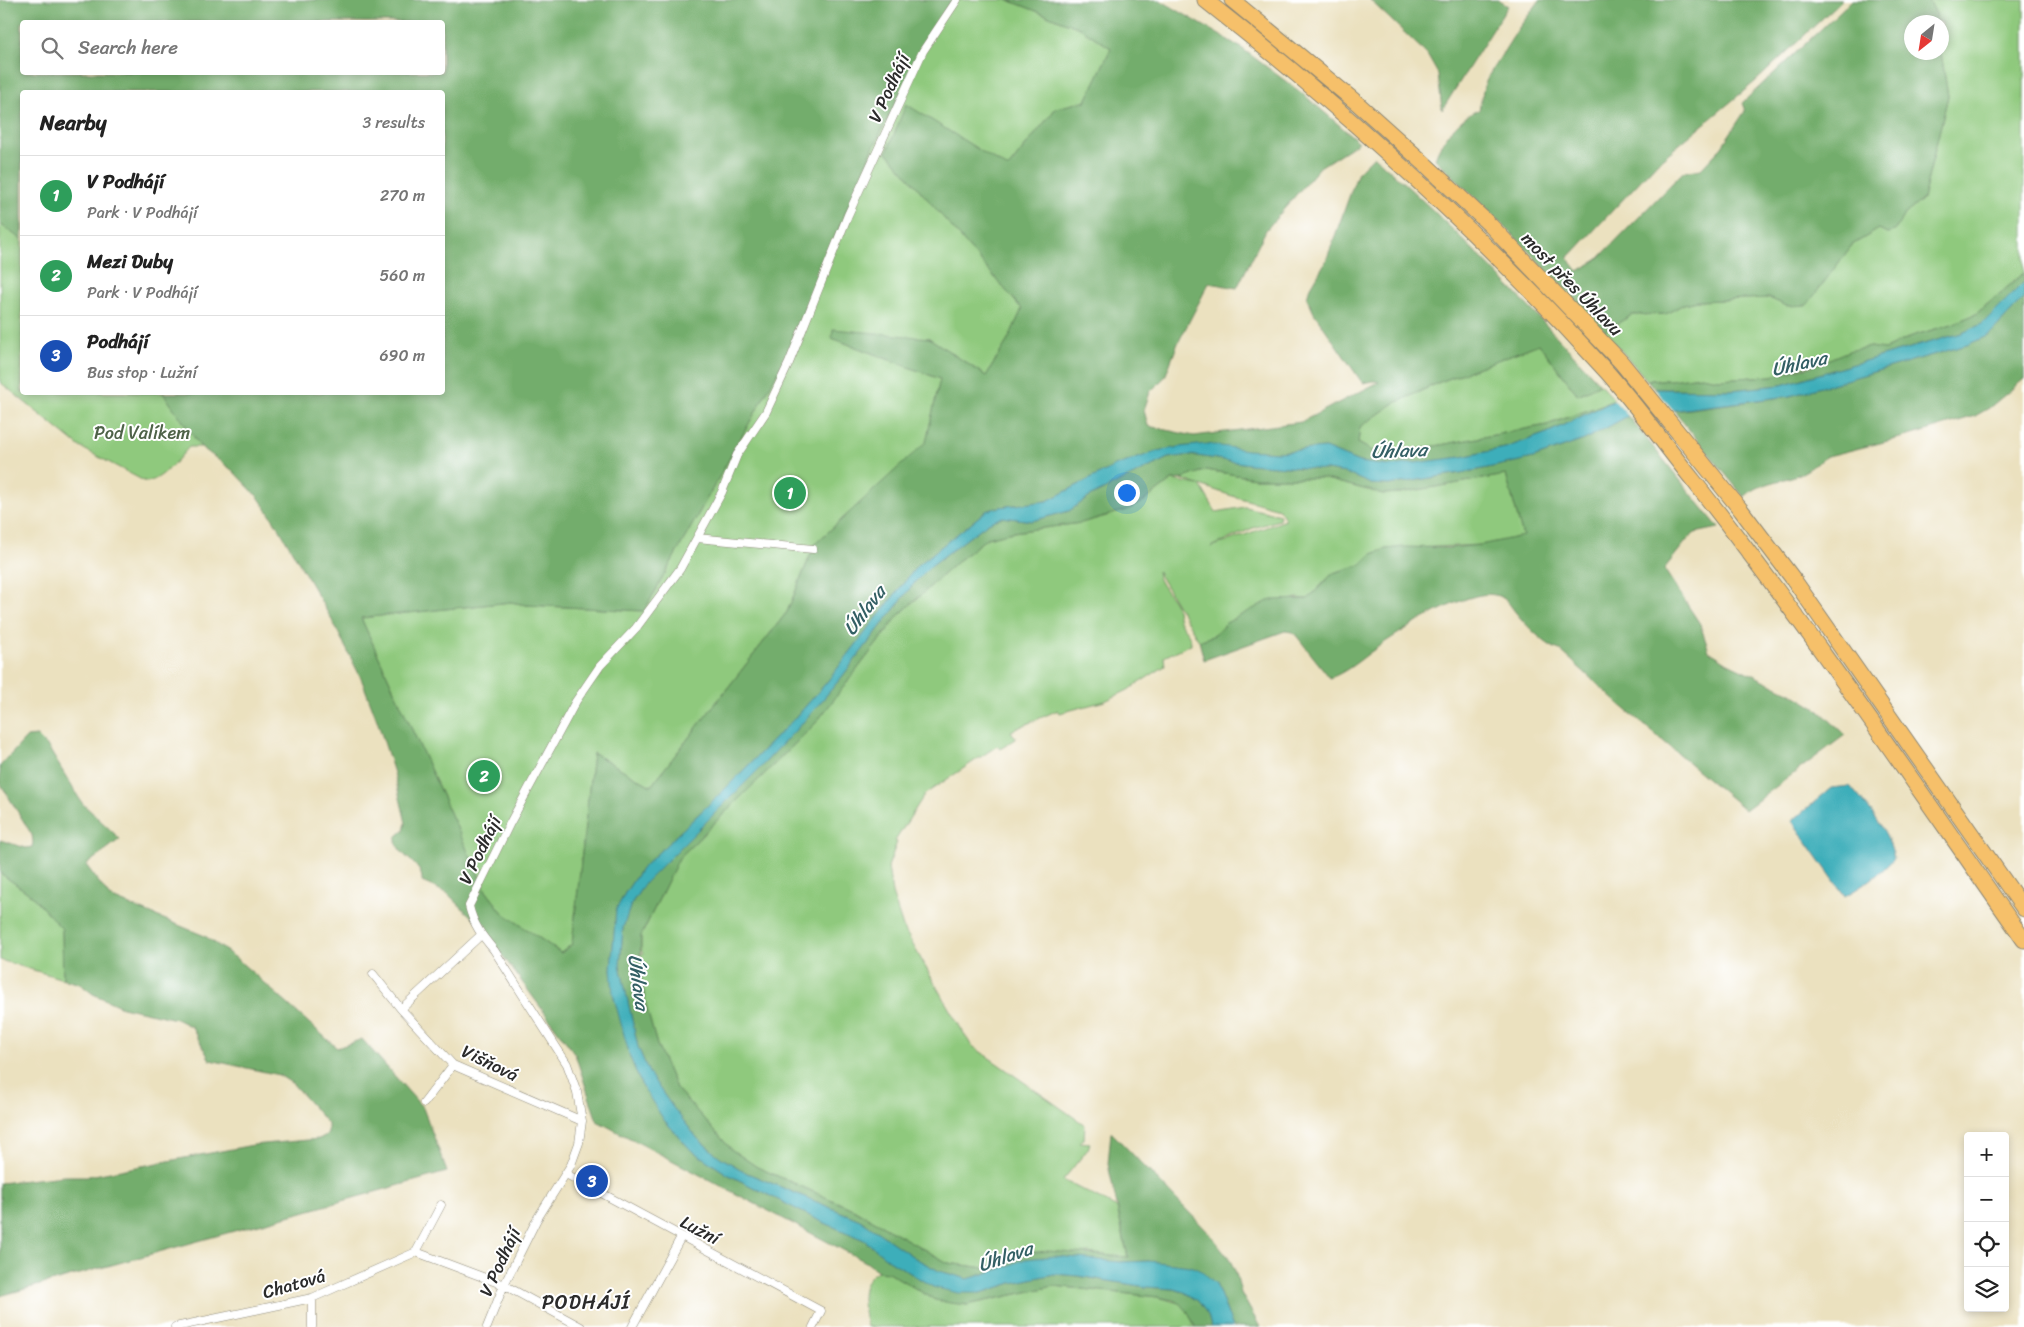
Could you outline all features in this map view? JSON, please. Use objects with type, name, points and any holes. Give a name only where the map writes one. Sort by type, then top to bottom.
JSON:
[{"type":"highway","name":"most přes Úhlavu","points":[[1205,0],[1346,115],[1416,178],[1479,238],[1608,374],[1776,587],[2024,940]]},
{"type":"highway","name":"most přes Úhlavu","points":[[1232,0],[1357,103],[1490,226],[1622,362],[1741,510],[1794,580],[2024,909]]},
{"type":"street","name":"V Podhájí","points":[[487,1327],[504,1285],[537,1219],[566,1174],[578,1142],[582,1121],[577,1092],[567,1064],[494,950],[472,920],[469,906],[510,823],[576,701],[600,666],[636,628],[675,577],[722,492],[737,455],[766,412],[789,364],[848,215],[923,52],[957,0]]},
{"type":"street","points":[[697,538],[813,549]]},
{"type":"street","points":[[401,1009],[481,934]]},
{"type":"street","name":"Višňová","points":[[373,974],[401,1009],[453,1065],[582,1121]]},
{"type":"street","points":[[424,1103],[453,1065]]},
{"type":"street","name":"Lužní","points":[[566,1174],[821,1311],[813,1327]]},
{"type":"street","points":[[441,1205],[416,1252],[504,1285],[581,1327]]},
{"type":"street","points":[[632,1327],[681,1237]]},
{"type":"street","name":"Chatová","points":[[175,1327],[312,1298],[416,1252]]},
{"type":"street","points":[[312,1298],[312,1327]]},
{"type":"green space","points":[[0,0],[952,0],[921,47],[911,72],[872,150],[795,331],[789,352],[644,611],[526,605],[511,602],[361,618],[486,891],[503,913],[561,953],[572,944],[593,753],[651,786],[787,612],[815,544],[926,442],[940,379],[832,338],[833,329],[929,338],[986,376],[1008,340],[1022,309],[887,152],[906,104],[1008,168],[1056,108],[1086,101],[1111,48],[1080,28],[1008,0],[1160,0],[1240,47],[1303,94],[1359,142],[1320,167],[1266,230],[1237,288],[1209,283],[1178,343],[1165,377],[1150,392],[1144,410],[1148,426],[1194,436],[1301,422],[1379,382],[1363,383],[1361,381],[1314,313],[1307,298],[1309,290],[1326,261],[1358,172],[1374,156],[1433,210],[1490,267],[1600,384],[1578,395],[1539,344],[1440,382],[1393,404],[1360,427],[1358,443],[1382,456],[1547,425],[1615,400],[1547,433],[1505,448],[1415,464],[1390,466],[1359,462],[1325,448],[1278,452],[1179,447],[1158,451],[1115,466],[1047,501],[1000,507],[986,511],[917,566],[827,682],[796,717],[725,789],[641,869],[616,910],[611,969],[630,1057],[641,1084],[664,1120],[691,1150],[727,1174],[818,1220],[864,1240],[889,1260],[933,1287],[981,1293],[1012,1283],[1054,1274],[1173,1289],[1184,1292],[1198,1301],[1208,1315],[1211,1327],[1195,1327],[1187,1311],[1173,1300],[1054,1286],[967,1305],[935,1300],[888,1272],[878,1271],[866,1262],[597,1121],[575,1054],[480,925],[447,893],[422,882],[418,869],[400,849],[396,837],[404,830],[406,823],[394,773],[361,678],[333,622],[280,530],[259,498],[232,470],[201,447],[164,395],[445,395],[445,90],[20,90],[20,239],[0,224]]},
{"type":"green space","points":[[952,0],[1008,0],[1080,28],[1111,48],[1086,101],[1056,108],[1008,168],[907,105],[887,152],[1022,309],[1008,340],[986,376],[929,338],[832,338],[940,379],[926,443],[815,544],[787,612],[651,786],[593,753],[572,944],[561,953],[503,913],[486,891],[361,618],[511,602],[526,605],[644,611],[789,352],[795,331],[872,150],[911,72],[921,47]]},
{"type":"green space","points":[[1370,0],[1498,0],[1508,6],[1442,110],[1438,74],[1426,53]]},
{"type":"green space","points":[[1540,0],[1842,0],[1756,81],[1658,162],[1568,258],[1578,271],[1597,260],[1683,172],[1701,169],[1720,149],[1745,111],[1742,103],[1852,0],[1929,0],[1936,14],[1904,15],[1904,60],[1942,60],[1948,96],[1923,199],[1903,216],[1895,231],[1887,233],[1879,229],[1852,245],[1807,305],[1787,306],[1769,298],[1697,301],[1684,304],[1666,314],[1632,315],[1604,331],[1511,233],[1435,159],[1441,145],[1452,130],[1466,117],[1479,110],[1484,86],[1489,75],[1518,29]]},
{"type":"green space","points":[[1929,0],[2024,0],[2024,273],[1976,314],[1952,324],[1912,336],[1885,349],[1870,347],[1772,376],[1718,379],[1701,376],[1671,380],[1647,380],[1604,331],[1632,315],[1666,314],[1684,304],[1697,301],[1769,298],[1787,306],[1831,273],[1852,245],[1879,229],[1887,233],[1894,231],[1903,216],[1923,199],[1948,96],[1942,60],[1949,60],[1949,15],[1936,14]]},
{"type":"green space","name":"Pod Valíkem","points":[[0,224],[20,239],[20,395],[164,395],[201,447],[189,447],[162,475],[150,481],[144,481],[80,447],[0,382]]},
{"type":"green space","points":[[2024,273],[2024,282],[1982,324],[1962,333],[1781,385],[1731,390],[1655,389],[1647,380],[1671,380],[1701,376],[1718,379],[1772,376],[1812,366],[1851,350],[1870,347],[1885,349],[1912,336],[1952,324],[1976,314]]},
{"type":"green space","points":[[2024,298],[2024,379],[1989,408],[1975,416],[1912,435],[1828,456],[1802,473],[1764,485],[1744,497],[1674,411],[1790,396],[1967,345],[1989,335]]},
{"type":"green space","points":[[1539,344],[1578,395],[1600,384],[1615,400],[1547,425],[1382,456],[1358,443],[1360,427],[1393,404],[1440,382]]},
{"type":"green space","points":[[1628,416],[1719,528],[1695,533],[1664,569],[1700,624],[1709,651],[1728,663],[1791,693],[1819,710],[1845,735],[1745,810],[1618,703],[1560,650],[1549,645],[1537,635],[1506,600],[1499,596],[1483,595],[1468,598],[1434,613],[1386,642],[1348,669],[1330,678],[1293,632],[1285,631],[1204,660],[1199,641],[1215,635],[1226,623],[1270,600],[1308,599],[1333,573],[1360,565],[1372,554],[1386,549],[1403,547],[1448,548],[1480,545],[1523,536],[1506,475],[1400,493],[1383,494],[1322,478],[1255,478],[1206,470],[1181,479],[1172,480],[1143,502],[1127,510],[1081,523],[1013,532],[987,538],[959,560],[899,615],[815,724],[679,858],[641,936],[640,967],[646,1006],[657,1045],[676,1088],[732,1150],[757,1167],[855,1210],[948,1263],[985,1268],[1001,1264],[1012,1254],[1048,1251],[1128,1257],[1108,1164],[1111,1132],[1210,1234],[1229,1258],[1236,1273],[1241,1293],[1260,1327],[1233,1327],[1216,1284],[1149,1261],[1025,1259],[968,1279],[939,1271],[915,1258],[860,1220],[747,1173],[720,1157],[698,1139],[671,1105],[649,1073],[638,1047],[620,965],[623,928],[631,904],[645,883],[808,717],[841,678],[916,581],[932,565],[988,523],[1003,517],[1032,521],[1069,511],[1091,496],[1168,458],[1191,455],[1249,464],[1327,470],[1345,473],[1371,484],[1389,485],[1478,470],[1533,458],[1584,440]]},
{"type":"green space","points":[[1206,470],[1255,478],[1322,478],[1383,494],[1400,493],[1506,475],[1523,537],[1481,545],[1386,549],[1372,554],[1360,565],[1333,573],[1308,599],[1296,598],[1226,623],[1215,635],[1199,641],[1157,571],[1162,585],[1176,605],[1178,617],[1189,636],[1191,644],[1164,657],[1165,666],[1128,690],[1105,701],[1060,713],[1058,710],[1011,731],[1016,739],[1000,749],[997,746],[925,794],[895,841],[897,842],[888,867],[892,893],[903,927],[971,1045],[1085,1125],[1084,1139],[1079,1142],[1090,1143],[1088,1149],[1063,1180],[1117,1208],[1128,1258],[1088,1253],[1001,1264],[985,1268],[948,1263],[855,1210],[757,1167],[732,1150],[676,1088],[657,1045],[646,1006],[640,967],[640,954],[643,954],[641,936],[679,858],[815,724],[899,615],[959,560],[987,538],[1013,532],[1081,523],[1127,510],[1143,502],[1172,480],[1199,485],[1181,479]],"holes":[[[1200,485],[1279,509],[1286,520],[1211,547],[1253,528],[1279,520],[1280,515],[1245,507],[1216,512]]]},
{"type":"green space","points":[[37,736],[48,747],[82,803],[120,839],[86,865],[110,897],[205,936],[236,958],[337,1048],[362,1039],[423,1108],[447,1172],[0,1296],[0,1183],[64,1176],[89,1176],[253,1145],[319,1139],[328,1134],[328,1124],[293,1084],[279,1075],[210,1060],[192,1027],[176,1019],[122,1007],[93,994],[80,984],[63,979],[62,929],[31,895],[0,873],[0,840],[26,848],[32,847],[33,842],[32,835],[0,783],[0,766],[27,737]]},
{"type":"green space","points":[[0,873],[31,895],[62,929],[63,979],[0,960]]},
{"type":"green space","points":[[878,1271],[888,1272],[935,1300],[967,1305],[1054,1286],[1158,1297],[1182,1304],[1188,1311],[1195,1327],[867,1327],[863,1304],[864,1288],[871,1275]]},
{"type":"water","points":[[2024,282],[2024,298],[1989,335],[1967,345],[1790,396],[1628,416],[1584,440],[1533,458],[1478,470],[1389,485],[1371,484],[1345,473],[1327,470],[1249,464],[1191,455],[1168,458],[1091,496],[1069,511],[1032,521],[1003,517],[988,523],[932,565],[916,581],[841,678],[808,717],[645,883],[631,904],[623,928],[620,965],[638,1047],[649,1073],[671,1105],[698,1139],[720,1157],[747,1173],[860,1220],[915,1258],[939,1271],[968,1279],[1025,1259],[1056,1256],[1120,1262],[1149,1261],[1191,1266],[1203,1272],[1216,1284],[1233,1327],[1211,1327],[1208,1315],[1198,1301],[1184,1292],[1078,1276],[1054,1274],[1012,1283],[981,1293],[958,1293],[933,1287],[889,1260],[864,1240],[818,1220],[727,1174],[691,1150],[664,1120],[641,1084],[630,1057],[613,994],[611,969],[616,910],[625,893],[641,869],[725,789],[796,717],[827,682],[917,566],[986,511],[1000,507],[1047,501],[1115,466],[1158,451],[1179,447],[1207,444],[1278,452],[1325,448],[1359,462],[1390,466],[1461,457],[1505,448],[1547,433],[1615,400],[1655,389],[1731,390],[1781,385],[1962,333],[1982,324]]},
{"type":"water","points":[[1850,786],[1882,828],[1894,858],[1883,870],[1845,896],[1792,821],[1831,788]]},
{"type":"pier","points":[[1653,387],[1676,413],[1630,418],[1613,399]]},
{"type":"place","name":"V Podhájí","points":[[790,493]]},
{"type":"place","name":"Mezi Duby","points":[[484,776]]},
{"type":"place","name":"Podhájí","points":[[592,1181]]},
{"type":"district","name":"PODHÁJÍ","points":[[586,1302]]},
{"type":"water label","name":"Úhlava","points":[[1799,363]]},
{"type":"water label","name":"Úhlava","points":[[1399,450]]},
{"type":"water label","name":"Úhlava","points":[[864,610]]},
{"type":"water label","name":"Úhlava","points":[[639,982]]},
{"type":"water label","name":"Úhlava","points":[[1005,1256]]}]
